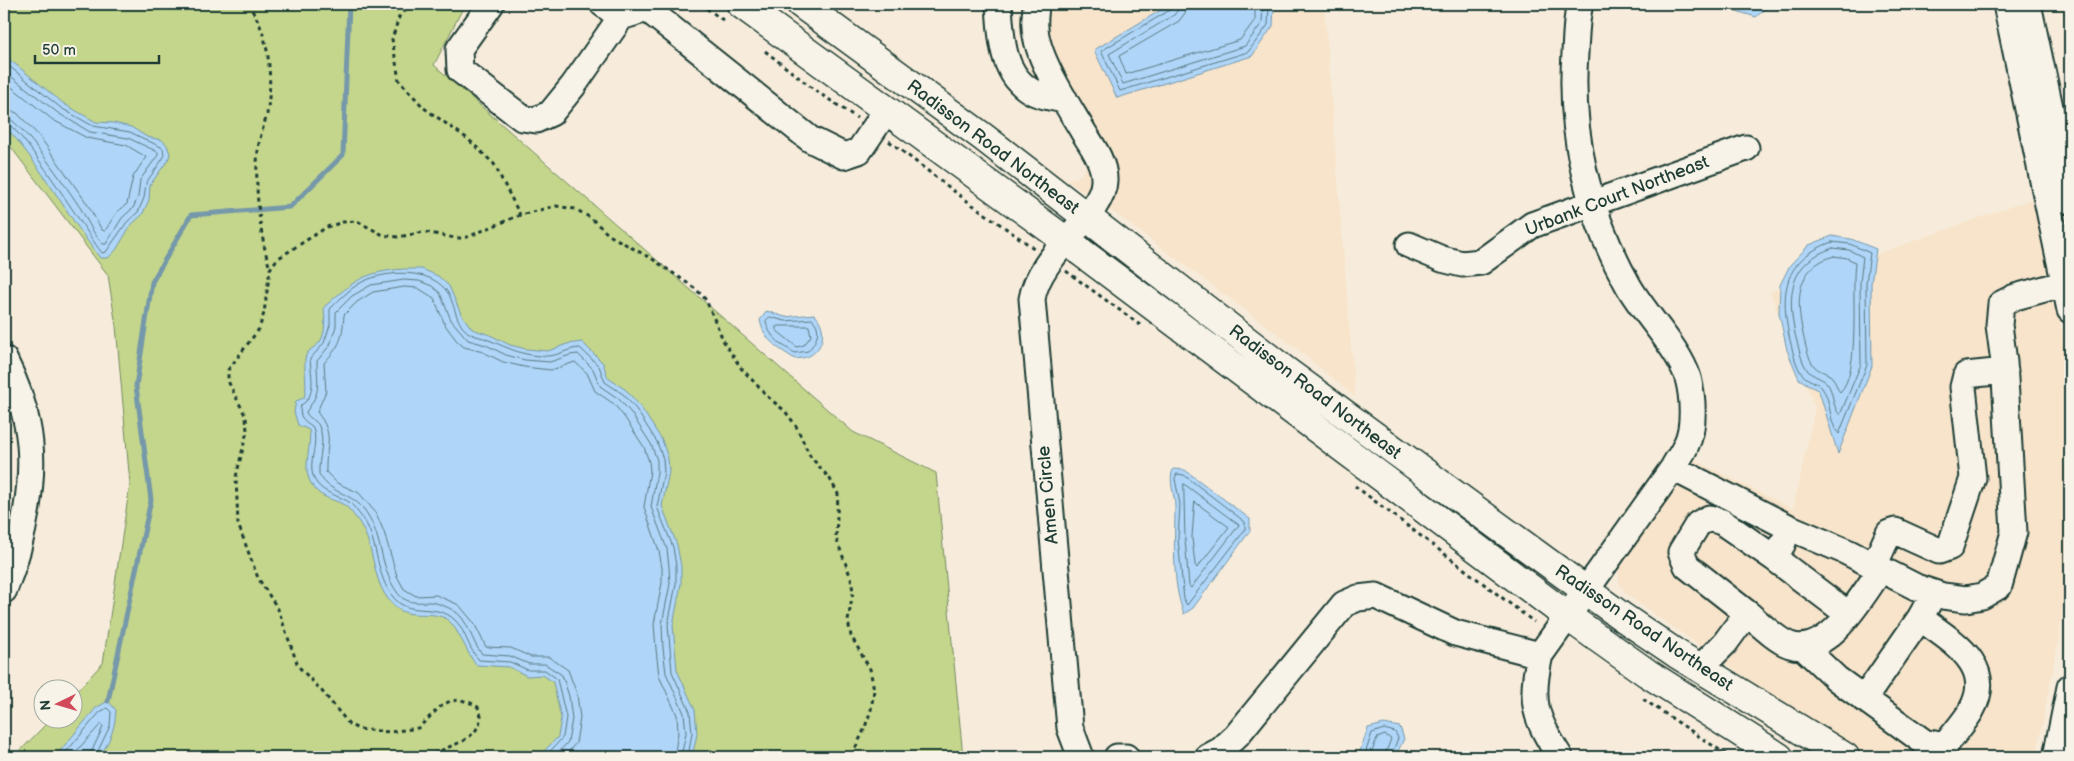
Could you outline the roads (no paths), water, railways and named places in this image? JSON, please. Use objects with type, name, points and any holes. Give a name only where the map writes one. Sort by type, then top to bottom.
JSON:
[{"type":"main road","name":"Radisson Road Northeast","points":[[801,4],[984,137],[1287,372],[1586,590],[1700,668],[1845,757]]},
{"type":"main road","name":"Radisson Road Northeast","points":[[735,13],[885,124],[1065,240],[1567,616],[1647,673],[1779,757]]},
{"type":"street","points":[[491,4],[459,49],[460,70],[522,118],[536,120],[550,113],[556,106],[612,10],[649,6],[810,139],[844,156],[859,151],[885,124]]},
{"type":"street","points":[[999,4],[1004,51],[1010,68],[1018,81],[1034,92],[1065,100]]},
{"type":"street","name":"Amen Circle","points":[[1036,4],[1035,28],[1048,72],[1095,150],[1103,170],[1104,182],[1102,192],[1085,217],[1041,272],[1034,286],[1032,318],[1070,728],[1081,757]]},
{"type":"street","points":[[1560,757],[1541,727],[1536,710],[1534,688],[1540,655],[1673,468],[1687,443],[1692,422],[1687,376],[1673,350],[1628,285],[1592,204],[1574,126],[1572,87],[1580,4]]},
{"type":"street","points":[[2006,4],[2068,283],[2070,310]]},
{"type":"street","points":[[2028,4],[2070,201]]},
{"type":"street","name":"Urbank Court Northeast","points":[[1409,245],[1442,259],[1462,264],[1481,262],[1532,225],[1746,148]]},
{"type":"street","points":[[1673,468],[1792,529],[1878,567],[1916,587],[1934,593],[1966,599],[1982,596],[1999,586],[2014,532],[2005,371],[1999,325],[2001,304],[2015,297],[2068,283]]},
{"type":"street","points":[[4,359],[12,374],[28,424],[31,470],[18,556],[4,590]]},
{"type":"street","points":[[1848,614],[1774,558],[1722,522],[1709,518],[1698,524],[1681,552],[1687,566],[1788,645],[1804,648],[1819,644],[1848,614],[1878,567],[1889,533],[1895,531],[1939,551],[1950,547],[1973,478],[1963,387],[1966,375],[2005,371]]},
{"type":"street","points":[[1774,558],[1792,529]]},
{"type":"street","points":[[1864,699],[1920,618],[1934,593]]},
{"type":"street","points":[[1208,757],[1221,750],[1237,735],[1344,604],[1358,598],[1376,596],[1455,634],[1540,655]]},
{"type":"street","points":[[1700,668],[1725,643],[1747,613]]},
{"type":"street","points":[[1804,648],[1837,679],[1924,742],[1945,746],[1972,710],[1980,682],[1968,655],[1920,618]]},
{"type":"street","points":[[2056,757],[2070,686]]},
{"type":"street","points":[[1117,757],[1126,757]]},
{"type":"water","points":[[1171,4],[1274,4],[1273,26],[1252,56],[1117,98],[1094,50]]},
{"type":"water","points":[[1731,4],[1771,4],[1756,17],[1736,11]]},
{"type":"water","points":[[4,55],[64,104],[96,122],[114,123],[131,127],[147,137],[162,140],[167,145],[170,154],[168,160],[150,185],[149,200],[142,215],[131,225],[116,250],[108,258],[100,258],[42,173],[4,125]]},
{"type":"water","points":[[1832,236],[1851,239],[1876,249],[1871,284],[1872,366],[1838,454],[1819,391],[1799,379],[1787,350],[1779,313],[1780,285],[1790,265],[1809,245]]},
{"type":"water","points":[[422,269],[438,276],[449,286],[461,314],[472,329],[510,345],[548,351],[567,344],[582,342],[603,363],[608,378],[626,390],[640,406],[662,440],[668,458],[669,472],[662,506],[677,545],[681,566],[681,584],[673,625],[677,670],[695,710],[697,734],[692,757],[538,757],[558,737],[561,718],[553,682],[543,675],[527,676],[509,667],[476,665],[448,620],[435,615],[403,612],[397,608],[382,589],[369,543],[359,522],[347,507],[326,498],[313,486],[307,474],[309,430],[298,425],[294,412],[296,401],[304,398],[306,356],[320,342],[323,334],[325,321],[324,307],[360,279],[390,270]]},
{"type":"water","points":[[767,311],[785,317],[814,314],[821,324],[823,335],[816,351],[808,357],[795,359],[768,339],[760,320]]},
{"type":"water","points":[[1173,469],[1185,470],[1250,519],[1250,531],[1193,608],[1184,614],[1175,575],[1175,502],[1171,483]]},
{"type":"water","points":[[108,701],[116,710],[113,729],[99,757],[55,757],[79,728],[82,728],[82,725],[96,708]]},
{"type":"water","points":[[1384,724],[1400,727],[1404,739],[1395,757],[1358,757],[1368,728]]},
{"type":"waterway","points":[[108,701],[151,500],[136,386],[152,282],[191,215],[290,207],[343,155],[349,4]]}]
